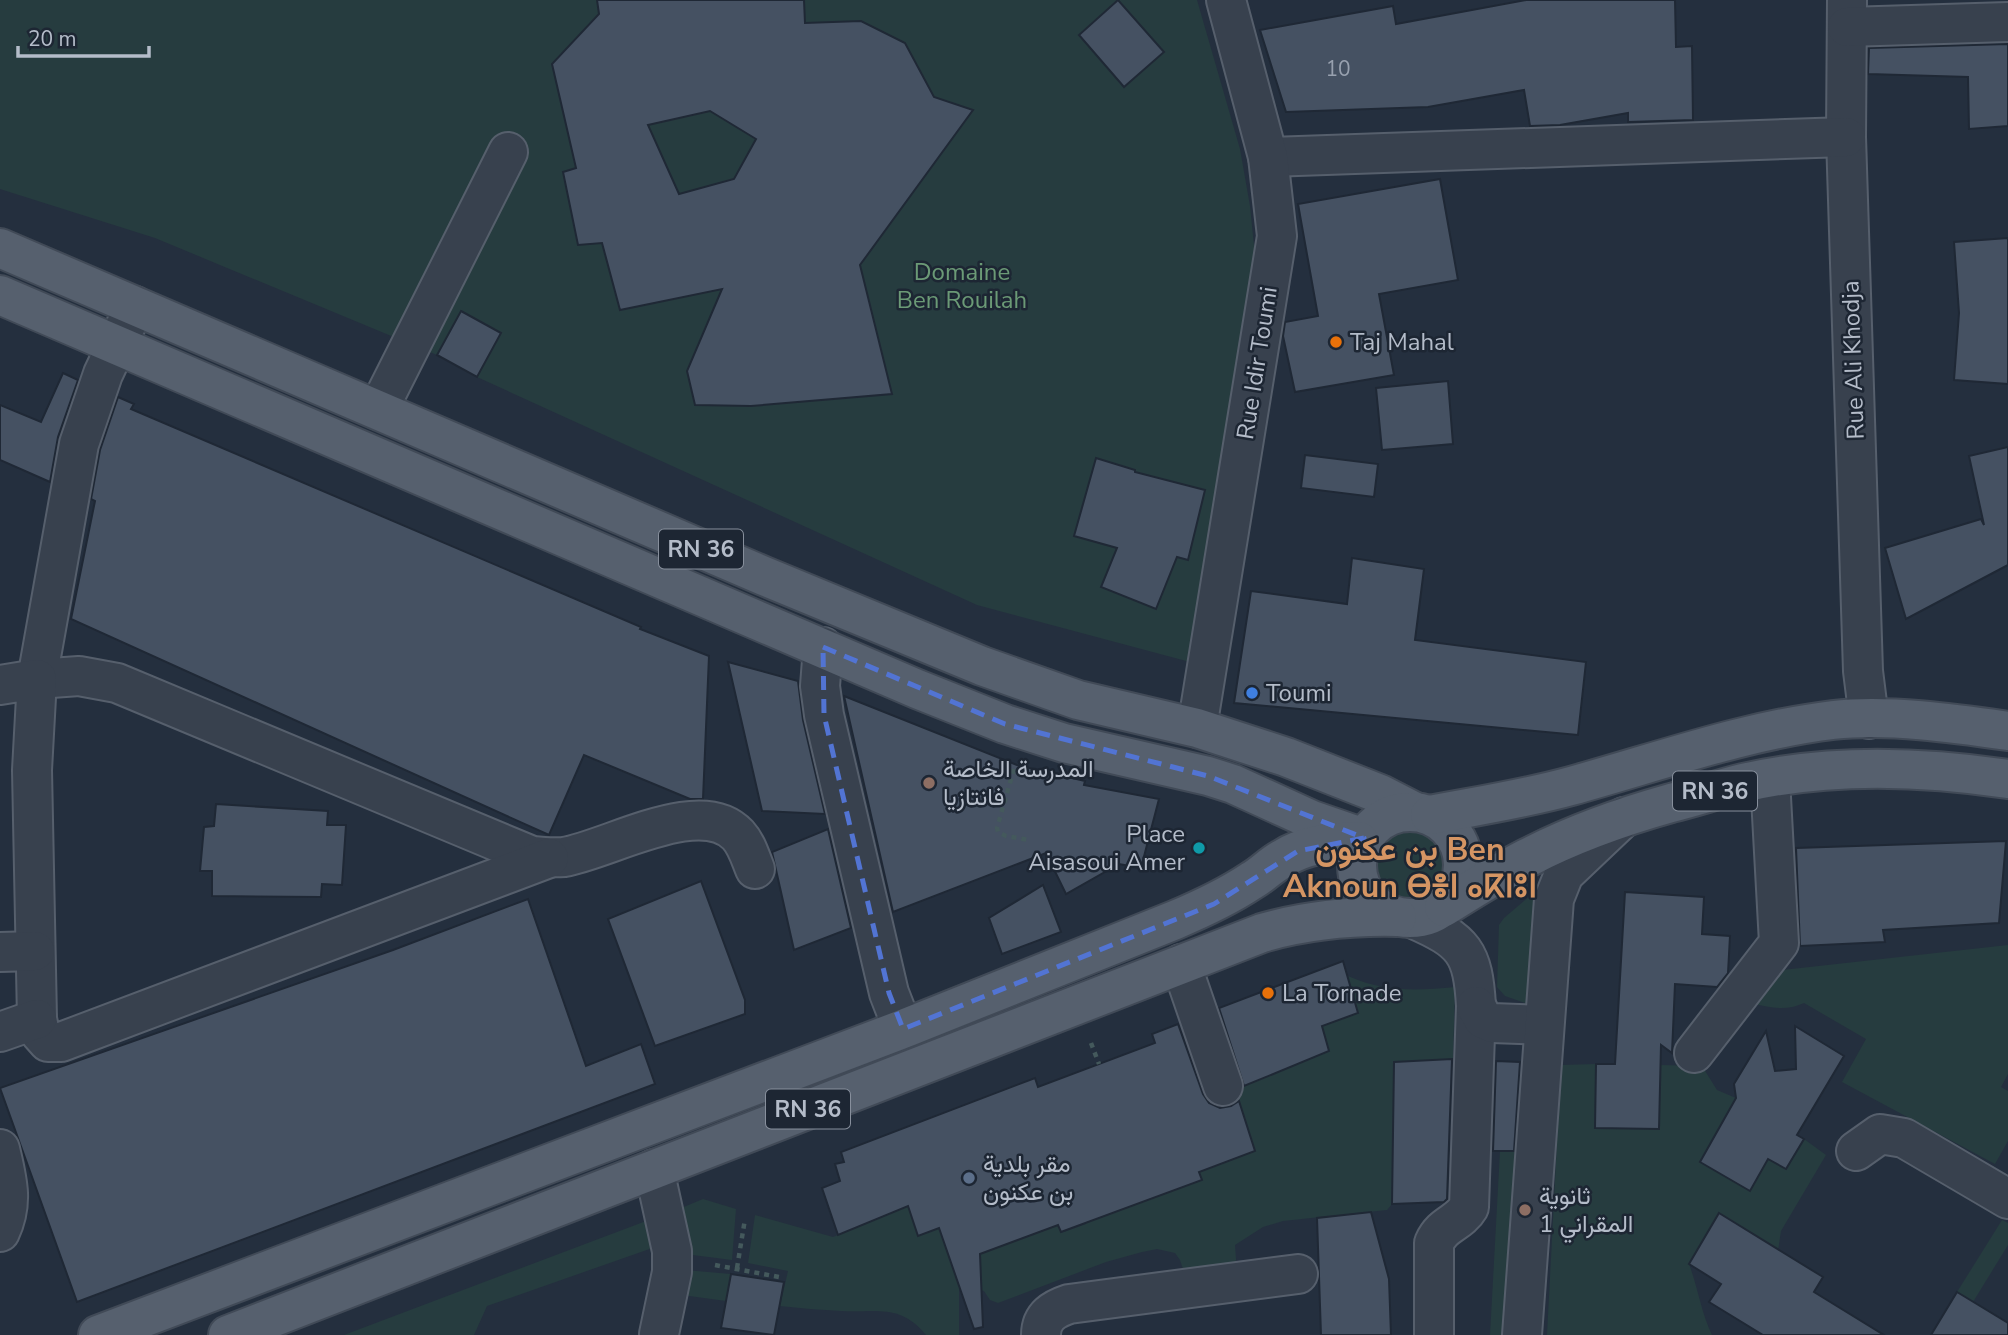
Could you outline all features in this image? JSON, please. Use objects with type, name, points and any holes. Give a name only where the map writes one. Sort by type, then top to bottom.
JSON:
[{"type":"main road","name":"RN 36","points":[[0,248],[764,576],[982,666],[1077,700],[1197,728],[1320,769],[1444,823],[1461,848],[1464,863],[1462,880],[1455,895],[1418,914],[1328,919],[1293,924],[1262,933],[228,1335]]},
{"type":"main road","name":"RN 36","points":[[0,295],[917,689],[1005,724],[1064,743],[1208,776],[1363,839]]},
{"type":"main road","name":"RN 36","points":[[98,1335],[902,1029],[1214,904],[1298,850],[1331,842],[1363,839],[1373,826],[1399,812],[1423,814],[1527,797],[1719,743],[1781,728],[1836,720],[1951,722],[2008,732]]},
{"type":"main road","name":"RN 36","points":[[1418,914],[1582,832],[1624,817],[1744,783],[1806,773],[1864,769],[1925,770],[2008,779]]},
{"type":"main road","name":"RN 36","points":[[1255,879],[1271,854],[1275,840],[1272,812],[1266,799]]},
{"type":"main road","points":[[1363,839],[1357,869],[1361,885],[1369,899],[1381,910],[1418,914]]},
{"type":"street","name":"Rue Idir Toumi","points":[[1197,728],[1277,236],[1268,158],[1226,0]]},
{"type":"street","points":[[1847,13],[2008,22]]},
{"type":"street","name":"Rue Ali Khodja","points":[[1847,13],[1846,137],[1863,671],[1869,719]]},
{"type":"street","points":[[1268,158],[1846,137]]},
{"type":"street","points":[[378,410],[508,152]]},
{"type":"street","points":[[135,306],[103,374],[79,444],[37,679],[18,951],[40,1033],[48,1042],[61,1042],[549,858],[676,823],[715,821],[737,834],[745,844],[755,869]]},
{"type":"street","points":[[823,647],[820,686],[824,715],[889,993],[902,1029]]},
{"type":"street","points":[[0,685],[79,676],[117,683],[511,849],[549,858]]},
{"type":"street","points":[[1694,1053],[1779,943],[1770,779]]},
{"type":"street","points":[[1522,1335],[1554,900],[1564,874],[1624,817]]},
{"type":"street","points":[[1418,914],[1456,941],[1470,960],[1476,1006],[1469,1207],[1464,1216],[1439,1232],[1434,1243],[1434,1335]]},
{"type":"street","points":[[1181,964],[1223,1086]]},
{"type":"street","points":[[1476,1006],[1483,1019],[1492,1023],[1544,1025]]},
{"type":"street","points":[[0,1032],[37,1019]]},
{"type":"street","points":[[1856,1151],[1880,1134],[1904,1138],[2008,1199]]},
{"type":"street","points":[[0,1149],[9,1192],[7,1216],[0,1232]]},
{"type":"street","points":[[654,1169],[672,1259],[660,1335]]},
{"type":"street","points":[[1041,1335],[1041,1327],[1046,1317],[1055,1309],[1069,1304],[1298,1274]]},
{"type":"path","points":[[1016,764],[998,828],[1001,835],[1029,840]]},
{"type":"path","points":[[1090,1039],[1099,1064]]},
{"type":"path","points":[[737,1268],[745,1219]]},
{"type":"path","points":[[672,1259],[779,1277]]},
{"type":"highlighted area","points":[[823,647],[1005,724],[1208,776],[1364,838],[1298,851],[1214,904],[903,1029],[889,993],[824,715]]},
{"type":"green space","name":"Domaine Ben Rouilah","points":[[0,0],[1197,0],[1240,149],[1255,256],[1190,662],[977,605],[477,377],[437,355],[155,238],[0,189]]},
{"type":"green space","points":[[1405,831],[1419,831],[1432,836],[1442,846],[1447,866],[1442,886],[1432,896],[1419,901],[1405,901],[1392,896],[1382,886],[1377,873],[1377,859],[1382,846],[1392,836]]},
{"type":"green space","points":[[1537,890],[1530,1001],[1525,1003],[1505,996],[1497,987],[1499,925]]},
{"type":"green space","points":[[2008,945],[2008,1074],[2001,1087],[2008,1091],[2008,1141],[1995,1164],[1842,1082],[1866,1039],[1804,1003],[1784,1008],[1750,1003],[1774,971]]},
{"type":"green space","points":[[1348,976],[1387,988],[1455,987],[1453,1059],[1394,1063],[1392,1204],[1387,1210],[1283,1221],[1263,1227],[1235,1245],[1237,1272],[1187,1281],[1175,1253],[1157,1249],[1106,1262],[998,1303],[990,1300],[984,1291],[959,1281],[959,1335],[926,1335],[907,1318],[887,1312],[780,1306],[788,1271],[748,1263],[755,1215],[833,1237],[908,1206],[918,1236],[939,1228],[1058,1225],[1061,1233],[1086,1224],[1084,1215],[1112,1213],[1202,1180],[1199,1172],[1255,1151],[1210,1012],[1220,1008],[1244,1086],[1328,1051],[1322,1026],[1358,1013]]},
{"type":"green space","points":[[1596,1064],[1596,1128],[1659,1129],[1660,1065],[1702,1066],[1717,1090],[1736,1098],[1750,1191],[1768,1159],[1787,1169],[1804,1139],[1826,1155],[1781,1231],[1777,1257],[1715,1220],[1689,1264],[1712,1335],[1547,1335],[1561,1065]]},
{"type":"green space","points":[[1500,1151],[1515,1151],[1506,1335],[1490,1335]]},
{"type":"green space","points":[[703,1199],[736,1209],[732,1260],[685,1254],[679,1209]]},
{"type":"green space","points":[[654,1218],[661,1245],[487,1306],[474,1335],[344,1335]]},
{"type":"green space","points":[[2002,1220],[2008,1223],[2008,1245],[1973,1302],[1957,1292]]},
{"type":"green space","points":[[685,1270],[731,1274],[726,1301],[682,1295]]},
{"type":"building","points":[[597,0],[804,0],[805,23],[861,21],[905,43],[934,97],[973,110],[860,265],[892,394],[751,406],[695,405],[687,371],[722,289],[620,310],[602,243],[578,245],[563,172],[576,168],[552,64],[599,14]],"holes":[[[710,111],[756,139],[734,179],[679,194],[648,125]]]},
{"type":"building","points":[[1118,0],[1164,52],[1124,87],[1079,35]]},
{"type":"building","points":[[1526,0],[1675,0],[1676,47],[1692,46],[1693,120],[1628,122],[1628,113],[1560,125],[1530,126],[1524,90],[1428,107],[1286,112],[1260,30],[1393,6],[1396,24]]},
{"type":"building","points":[[2008,44],[2008,126],[1969,129],[1968,77],[1868,74],[1869,48]]},
{"type":"building","points":[[1440,179],[1458,280],[1379,294],[1394,375],[1295,392],[1283,336],[1285,322],[1318,316],[1298,204]]},
{"type":"building","points":[[2008,238],[2008,384],[1954,380],[1959,313],[1954,242]]},
{"type":"building","points":[[461,311],[501,333],[477,377],[437,355]]},
{"type":"building","points":[[63,373],[78,380],[58,437],[50,482],[0,460],[0,405],[41,422]]},
{"type":"building","points":[[1448,381],[1453,444],[1382,450],[1376,388]]},
{"type":"building","points":[[118,397],[134,404],[131,409],[641,627],[640,629],[709,656],[703,799],[690,799],[584,755],[549,835],[71,619],[95,501],[91,499],[100,450]]},
{"type":"building","points":[[2008,447],[2008,565],[1906,619],[1885,548],[1981,519],[1984,525],[1969,456]]},
{"type":"building","points":[[1305,455],[1378,464],[1374,497],[1301,488]]},
{"type":"building","points":[[1096,458],[1135,472],[1205,490],[1188,560],[1177,557],[1156,609],[1101,587],[1117,548],[1074,536]]},
{"type":"building","points":[[1352,558],[1424,569],[1415,640],[1586,662],[1578,735],[1234,703],[1251,591],[1347,604]]},
{"type":"building","points":[[728,662],[798,681],[803,720],[825,814],[762,811]]},
{"type":"building","points":[[844,696],[1017,765],[1085,781],[1084,785],[1159,799],[1141,868],[1119,864],[1066,894],[1046,853],[893,912]]},
{"type":"building","points":[[216,804],[328,811],[327,825],[346,825],[342,885],[322,884],[321,897],[212,896],[212,871],[200,871],[204,827],[214,826]]},
{"type":"building","points":[[828,829],[851,928],[794,950],[772,852]]},
{"type":"building","points":[[2006,841],[1999,923],[1883,930],[1885,942],[1800,946],[1796,848]]},
{"type":"building","points":[[701,881],[745,1000],[745,1014],[655,1046],[608,919]]},
{"type":"building","points":[[1043,885],[1061,932],[1002,954],[989,918]]},
{"type":"building","points":[[1625,892],[1704,897],[1702,934],[1730,936],[1728,973],[1717,987],[1675,984],[1672,1053],[1661,1045],[1659,1129],[1595,1128],[1596,1064],[1615,1064]]},
{"type":"building","points":[[528,899],[586,1066],[641,1044],[655,1084],[77,1302],[0,1088],[393,950]]},
{"type":"building","points":[[1343,961],[1358,1013],[1322,1026],[1329,1051],[1244,1086],[1219,1008]]},
{"type":"building","points":[[1178,1024],[1203,1094],[1209,1103],[1220,1108],[1239,1101],[1255,1151],[1199,1172],[1202,1180],[1061,1232],[1058,1225],[980,1254],[983,1327],[974,1329],[939,1228],[918,1236],[908,1206],[838,1235],[822,1188],[840,1181],[835,1164],[844,1162],[841,1152],[1035,1078],[1038,1087],[1155,1043],[1152,1034]]},
{"type":"building","points":[[1795,1026],[1844,1056],[1797,1135],[1804,1139],[1786,1169],[1768,1159],[1750,1191],[1700,1162],[1736,1098],[1734,1084],[1766,1031],[1775,1071],[1796,1069]]},
{"type":"building","points":[[1452,1059],[1447,1199],[1444,1202],[1392,1204],[1394,1062]]},
{"type":"building","points":[[1496,1061],[1520,1062],[1514,1151],[1493,1151]]},
{"type":"building","points":[[1371,1212],[1389,1279],[1391,1335],[1321,1335],[1317,1218]]},
{"type":"building","points":[[1719,1213],[1823,1277],[1814,1292],[1884,1335],[1763,1335],[1709,1302],[1721,1284],[1689,1264]]},
{"type":"building","points":[[731,1274],[784,1282],[774,1335],[721,1328]]},
{"type":"building","points":[[1957,1292],[2008,1323],[2008,1335],[1931,1335]]},
{"type":"place","name":"Taj Mahal","points":[[1336,342]]},
{"type":"place","name":"Toumi","points":[[1252,693]]},
{"type":"place","name":"المدرسة الخاصة فانتازيا","points":[[929,783]]},
{"type":"place","name":"Place Aisasoui Amer","points":[[1199,848]]},
{"type":"place","name":"La Tornade","points":[[1268,993]]},
{"type":"place","name":"مقر بلدية بن عكنون","points":[[969,1178]]},
{"type":"place","name":"ثانوية المقراني 1","points":[[1525,1210]]},
{"type":"district","name":"بن عكنون Ben Aknoun ⴱⴻⵏ ⴰⴽⵏⵓⵏ","points":[[1410,868]]}]
